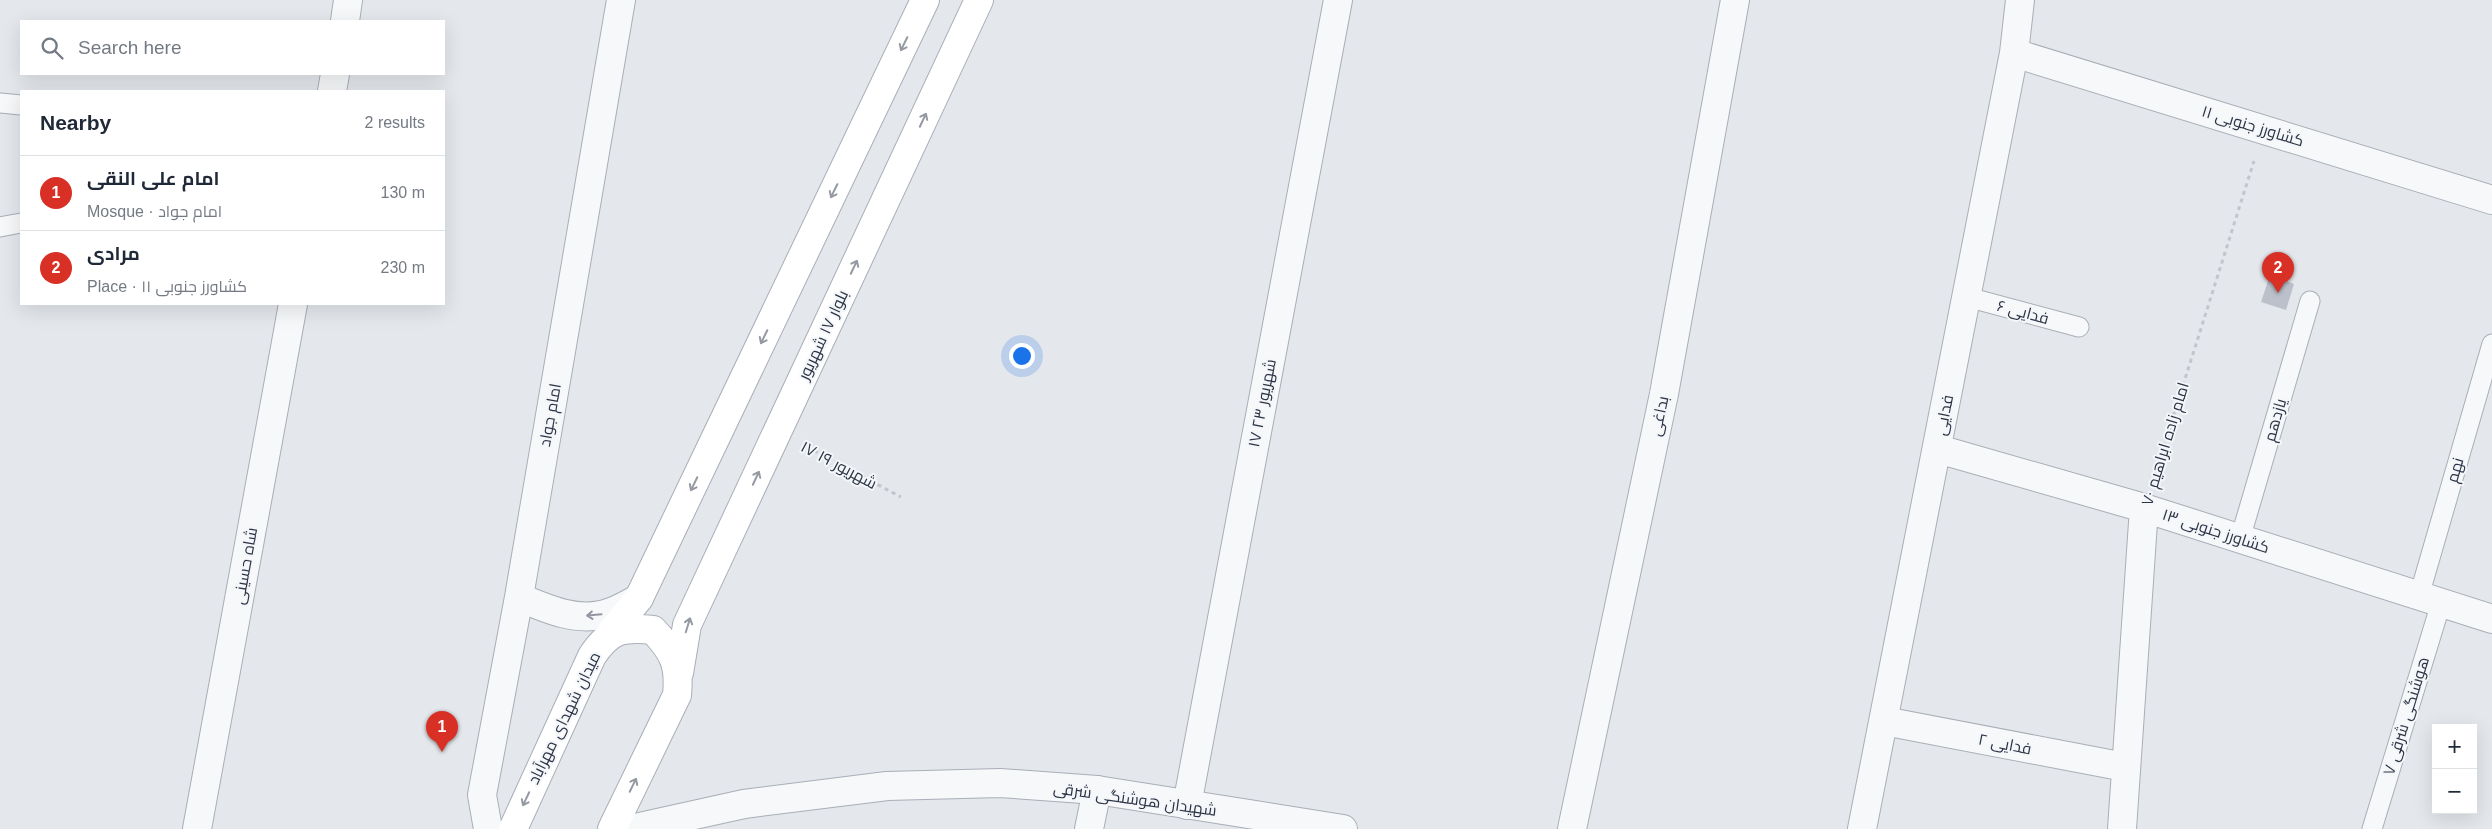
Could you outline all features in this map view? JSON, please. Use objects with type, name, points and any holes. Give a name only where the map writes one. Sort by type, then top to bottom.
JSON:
[{"type":"main road","points":[[610,634],[639,598],[925,0]]},
{"type":"main road","name":"بلوار ۱۷ شهریور","points":[[679,673],[687,625],[979,0]]},
{"type":"main road","name":"میدان شهدای مهرآباد","points":[[513,829],[592,656],[602,640],[610,634],[629,628],[653,630],[668,646],[679,673],[677,695],[612,829]]},
{"type":"street","points":[[344,20],[348,0]]},
{"type":"street","name":"امام جواد","points":[[488,829],[482,795],[519,597],[621,0]]},
{"type":"street","name":"۱۷ شهریور ۲۳","points":[[1187,805],[1338,0]]},
{"type":"street","name":"بداغی","points":[[1572,829],[1664,394],[1735,0]]},
{"type":"street","name":"فدایی","points":[[1862,829],[1938,449],[2014,53],[2020,0]]},
{"type":"street","name":"کشاورز جنوبی ۱۱","points":[[2014,53],[2492,200]]},
{"type":"street","points":[[332,90],[335,75]]},
{"type":"street","name":"شاه حسینی","points":[[197,829],[293,305]]},
{"type":"street","name":"کشاورز جنوبی ۱۳","points":[[1938,449],[2144,508],[2492,619]]},
{"type":"street","name":"امام زاده ابراهیم ۷۰","points":[[2122,829],[2144,508]]},
{"type":"street","points":[[519,597],[547,610],[578,616],[609,613],[639,598]]},
{"type":"street","name":"فدایی ۲","points":[[1884,721],[2125,768]]},
{"type":"street","name":"شهیدان هوشنگی شرقی","points":[[630,829],[744,804],[887,786],[1000,783],[1097,790],[1343,829]]},
{"type":"street","points":[[1089,829],[1097,790]]},
{"type":"lane","points":[[0,103],[20,105]]},
{"type":"lane","points":[[0,227],[20,223]]},
{"type":"lane","name":"فدایی ۶","points":[[1967,297],[2079,328]]},
{"type":"lane","name":"یازدهم","points":[[2240,539],[2310,301]]},
{"type":"lane","name":"نهم","points":[[2430,599],[2492,344]]},
{"type":"lane","name":"هوشنگی شرقی ۷","points":[[2372,829],[2430,599]]},
{"type":"path","name":"امام زاده ابراهیم ۷۰","points":[[2144,508],[2264,130]]},
{"type":"path","name":"۱۷ شهریور ۱۹","points":[[777,432],[901,497]]},
{"type":"building","points":[[2270,275],[2294,284],[2286,310],[2261,302]]},
{"type":"place","name":"مرادی","points":[[2278,293]]},
{"type":"place","name":"امام علی النقی","points":[[442,752]]}]
